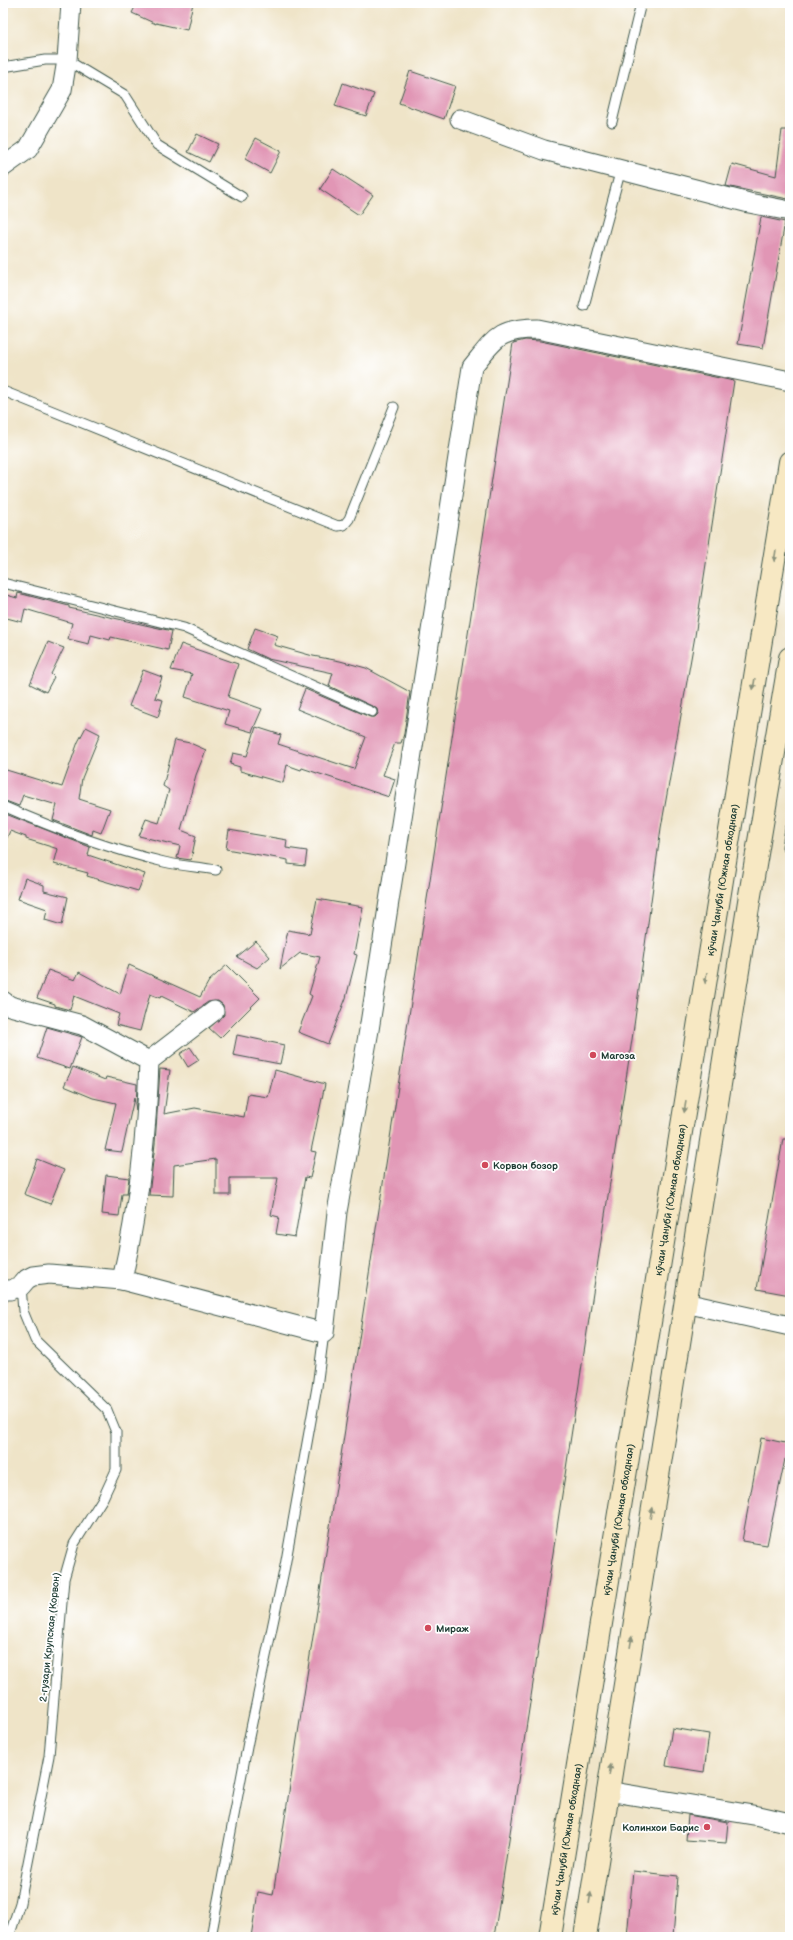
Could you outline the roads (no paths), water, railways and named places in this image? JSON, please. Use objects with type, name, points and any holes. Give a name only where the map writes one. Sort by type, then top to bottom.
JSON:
[{"type":"main road","name":"кӯчаи Ҷанубӣ (Южная обходная)","points":[[550,1937],[790,462]]},
{"type":"main road","points":[[584,1937],[790,658]]},
{"type":"street","points":[[3,167],[28,149],[62,90],[67,60],[71,3]]},
{"type":"street","points":[[460,119],[544,150],[749,203],[790,211]]},
{"type":"street","points":[[12,1288],[33,1276],[49,1274],[122,1280],[324,1333],[337,1212],[370,1022],[472,367],[492,343],[506,332],[518,329],[537,329],[790,381]]},
{"type":"street","points":[[3,1001],[10,1006],[82,1025],[149,1061]]},
{"type":"street","points":[[149,1061],[214,1011]]},
{"type":"street","points":[[122,1280],[132,1234],[148,1093],[149,1061]]},
{"type":"street","points":[[685,1303],[790,1326]]},
{"type":"street","points":[[607,1791],[759,1816],[790,1823]]},
{"type":"lane","points":[[612,122],[641,3]]},
{"type":"lane","points":[[3,67],[45,60],[67,60],[125,95],[157,145],[242,196]]},
{"type":"lane","points":[[584,306],[620,169]]},
{"type":"lane","points":[[3,391],[338,526],[344,525],[349,519],[394,407]]},
{"type":"lane","points":[[3,583],[184,628],[372,712]]},
{"type":"lane","points":[[3,806],[42,824],[104,846],[166,862],[216,870]]},
{"type":"lane","points":[[790,829],[787,847],[790,849]]},
{"type":"lane","name":"2-гузари Крупская (Корвон)","points":[[9,1937],[20,1903],[48,1756],[64,1579],[74,1544],[102,1498],[116,1470],[116,1432],[107,1410],[35,1340],[12,1288]]},
{"type":"lane","points":[[211,1937],[248,1742],[285,1566],[324,1333]]},
{"type":"place","name":"Магоза","points":[[593,1055]]},
{"type":"place","name":"Корвон бозор","points":[[485,1165]]},
{"type":"place","name":"Мираж","points":[[428,1628]]},
{"type":"place","name":"Колинхои Барис","points":[[707,1827]]}]
